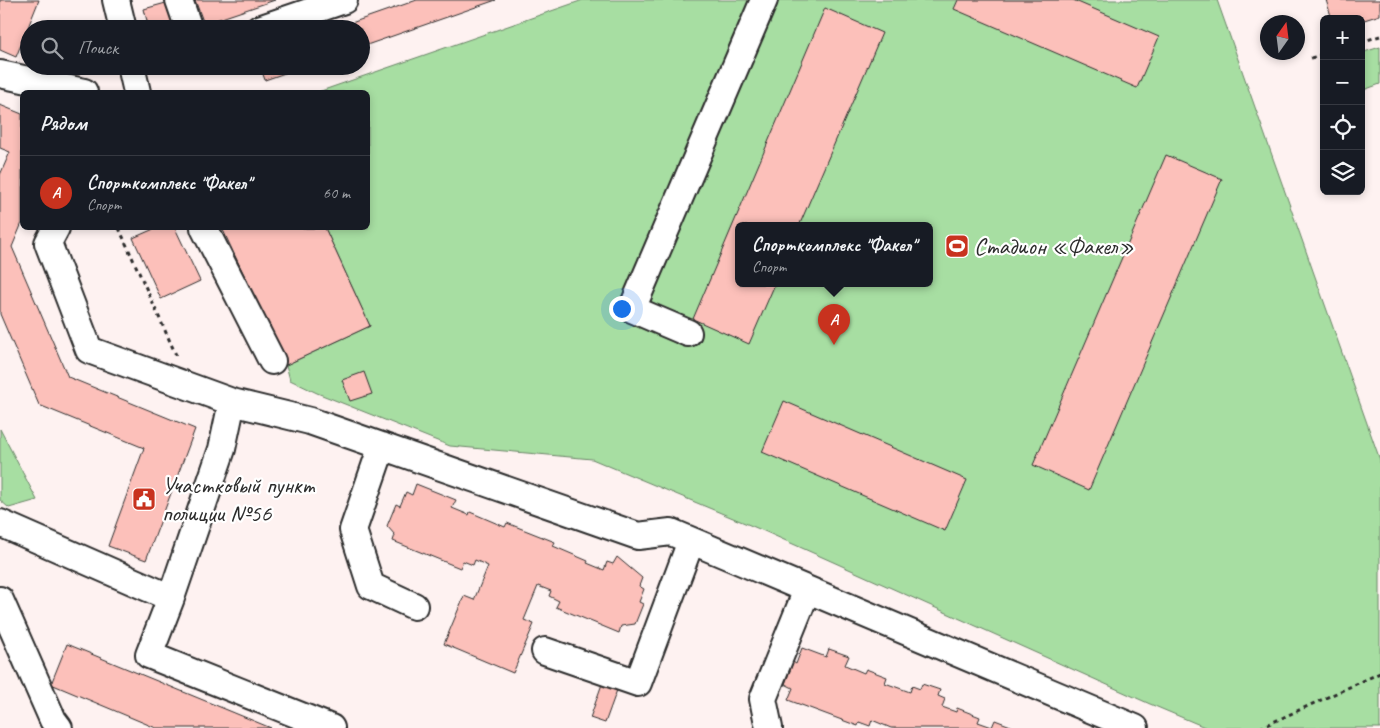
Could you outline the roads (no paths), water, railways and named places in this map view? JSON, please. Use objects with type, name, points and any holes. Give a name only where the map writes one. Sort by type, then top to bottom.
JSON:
[{"type":"street","points":[[116,0],[121,20]]},
{"type":"street","points":[[180,0],[186,20]]},
{"type":"street","points":[[285,20],[344,0]]},
{"type":"street","points":[[688,333],[632,309],[764,0]]},
{"type":"street","points":[[0,74],[70,90]]},
{"type":"street","points":[[134,75],[137,90]]},
{"type":"street","points":[[55,230],[48,243],[89,350],[232,402],[310,421],[638,536],[671,532],[806,590],[1094,720],[1135,728]]},
{"type":"street","points":[[205,230],[272,361]]},
{"type":"street","points":[[232,402],[222,449],[171,598],[148,655],[331,728]]},
{"type":"street","points":[[382,446],[353,530],[371,586],[414,606]]},
{"type":"street","points":[[0,523],[171,598]]},
{"type":"street","points":[[545,651],[638,683],[692,541]]},
{"type":"street","points":[[769,728],[763,700],[806,590]]},
{"type":"street","points":[[0,600],[53,720],[59,728]]},
{"type":"place","name":"Стадион «Факел»","points":[[957,246]]},
{"type":"place","name":"Спорткомплекс \"Факел\"","points":[[834,345]]},
{"type":"place","name":"Участковый пункт полиции №56","points":[[144,499]]}]
